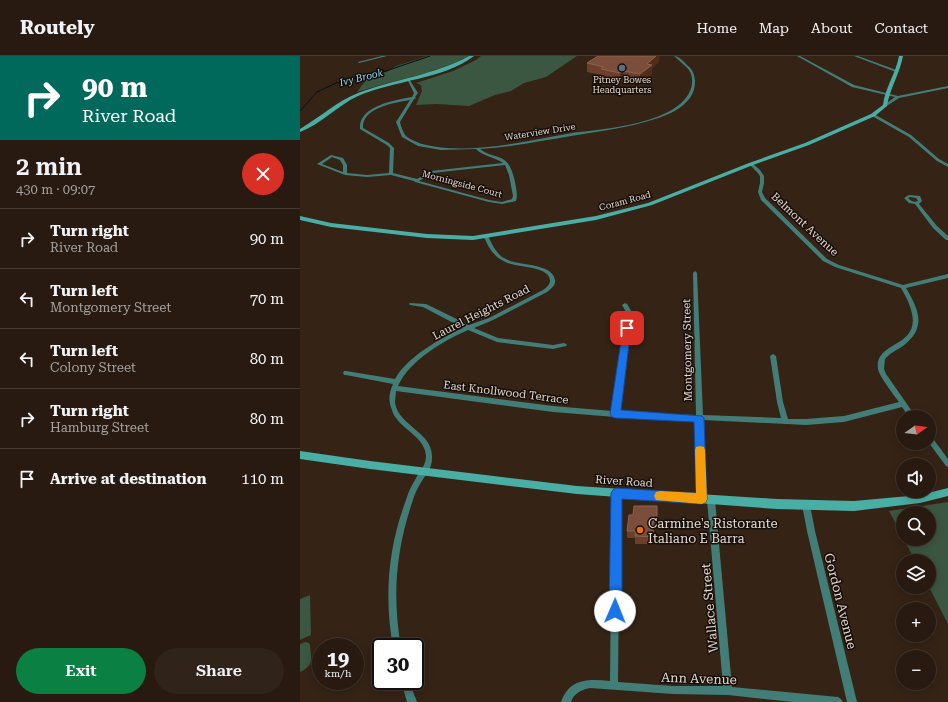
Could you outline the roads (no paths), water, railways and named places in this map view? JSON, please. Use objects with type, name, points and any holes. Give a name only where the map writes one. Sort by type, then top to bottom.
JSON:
[{"type":"street","points":[[359,62],[386,56]]},
{"type":"street","points":[[300,131],[335,106],[352,98],[386,85],[443,70],[472,56]]},
{"type":"street","name":"Waterview Drive","points":[[414,98],[400,117],[398,122],[399,132],[404,137],[421,146],[445,149],[478,149],[627,126],[646,121],[671,111],[686,102],[692,93],[694,83],[691,71],[675,56]]},
{"type":"street","points":[[798,56],[853,86],[898,97]]},
{"type":"street","points":[[855,56],[896,71]]},
{"type":"street","points":[[885,106],[886,94],[895,77],[901,56]]},
{"type":"street","points":[[391,174],[392,148],[360,126],[365,115],[370,111],[397,100],[414,98],[416,94],[408,80]]},
{"type":"street","points":[[885,106],[898,97],[948,87]]},
{"type":"street","name":"Coram Road","points":[[300,218],[331,225],[427,236],[459,238],[486,237],[582,221],[631,210],[650,204],[751,164],[807,144],[873,114],[885,106]]},
{"type":"street","points":[[873,114],[910,136],[938,160],[948,166]]},
{"type":"street","points":[[478,149],[482,154],[501,159],[507,164]]},
{"type":"street","name":"Morningside Court","points":[[345,174],[345,165],[342,159],[331,156],[319,164],[345,174],[367,176],[391,174],[418,180],[416,181],[489,201],[502,203],[514,200],[515,196],[507,164],[431,172],[418,180]]},
{"type":"street","name":"Belmont Avenue","points":[[751,164],[762,176],[764,182],[760,192],[763,199],[825,260],[836,266],[903,287]]},
{"type":"street","points":[[916,203],[934,227],[948,239]]},
{"type":"street","name":"Laurel Heights Road","points":[[396,385],[401,375],[428,350],[457,333],[545,291],[550,287],[553,282],[548,271],[516,264],[496,256],[490,248],[486,237]]},
{"type":"street","name":"Montgomery Street","points":[[695,273],[699,418],[707,499]]},
{"type":"street","points":[[908,410],[884,375],[881,368],[881,362],[885,354],[907,340],[915,329],[917,316],[903,287],[948,276]]},
{"type":"street","points":[[412,304],[424,305],[469,328],[497,340],[553,347],[564,344]]},
{"type":"street","points":[[615,414],[629,312],[625,305]]},
{"type":"street","points":[[773,356],[780,402],[785,421]]},
{"type":"street","name":"East Knollwood Terrace","points":[[346,373],[396,385],[553,408],[615,414],[806,422],[834,420],[903,404]]},
{"type":"street","points":[[395,638],[392,598],[393,566],[396,542],[408,503],[416,484],[428,465],[430,452],[421,438],[399,417],[394,410],[391,399],[396,385]]},
{"type":"street","points":[[936,448],[948,464]]},
{"type":"street","name":"River Road","points":[[300,454],[551,487],[616,493],[806,505],[854,506],[920,499],[948,492]]},
{"type":"street","points":[[614,686],[616,493]]},
{"type":"street","name":"Wallace Street","points":[[707,499],[728,691]]},
{"type":"street","name":"Gordon Avenue","points":[[806,505],[852,702]]},
{"type":"street","name":"Ann Avenue","points":[[566,702],[572,690],[581,685],[674,690],[728,691],[838,702]]},
{"type":"street","points":[[409,690],[412,702]]},
{"type":"waterway","name":"Ivy Brook","points":[[300,111],[317,92],[336,83],[380,73],[430,56]]},
{"type":"place","name":"Pitney Bowes Headquarters","points":[[622,68]]},
{"type":"place","name":"Carmine's Ristorante Italiano E Barra","points":[[640,530]]}]
